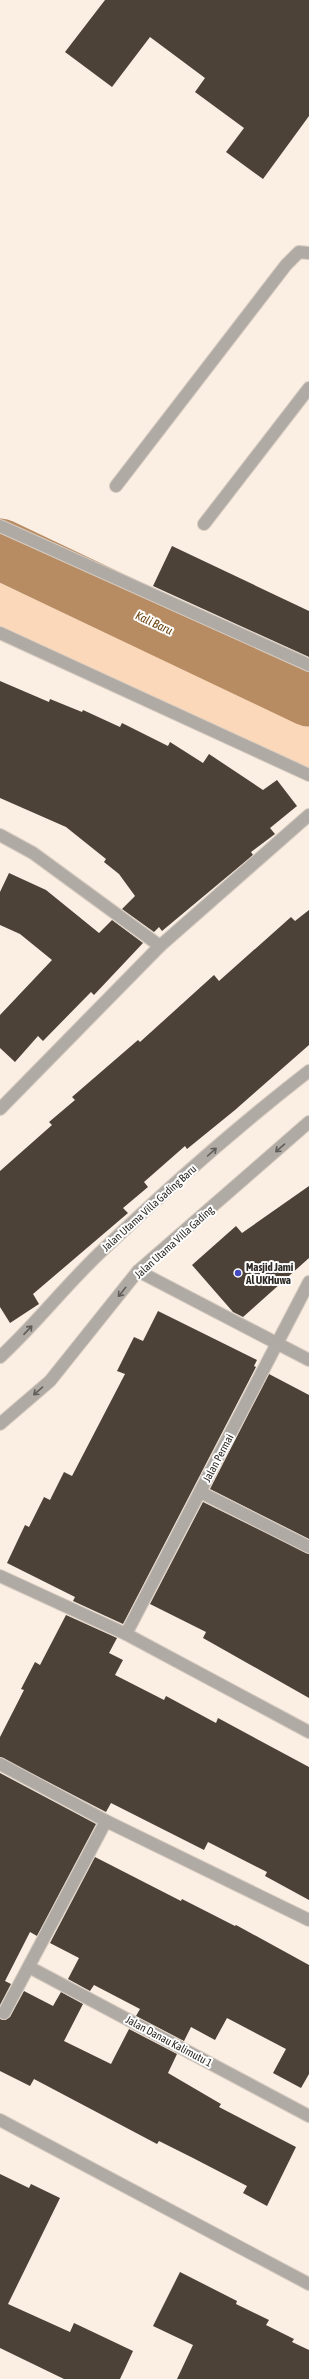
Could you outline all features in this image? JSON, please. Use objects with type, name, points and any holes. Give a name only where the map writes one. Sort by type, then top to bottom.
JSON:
[{"type":"street","points":[[116,486],[286,265],[299,252],[309,253]]},
{"type":"street","points":[[204,524],[309,388]]},
{"type":"street","points":[[0,526],[309,665]]},
{"type":"street","points":[[0,633],[309,775]]},
{"type":"street","points":[[0,1109],[160,946],[309,815]]},
{"type":"street","points":[[0,835],[34,853],[160,946]]},
{"type":"street","name":"Jalan Utama Villa Gading Baru","points":[[0,1357],[22,1337],[104,1248],[260,1109],[309,1071]]},
{"type":"street","name":"Jalan Utama Villa Gading","points":[[0,1424],[50,1381],[138,1271],[309,1122]]},
{"type":"street","points":[[138,1271],[309,1360]]},
{"type":"street","name":"Jalan Permai","points":[[126,1634],[309,1282]]},
{"type":"street","points":[[200,1492],[309,1547]]},
{"type":"street","points":[[0,1576],[126,1634],[309,1732]]},
{"type":"street","points":[[0,1764],[106,1820],[309,1920]]},
{"type":"street","points":[[4,2013],[106,1820]]},
{"type":"street","name":"Jalan Danau Kalimutu 1","points":[[29,1967],[309,2116]]},
{"type":"street","points":[[0,2120],[309,2284]]},
{"type":"shaded area","points":[[0,583],[309,727],[309,775],[0,636]]},
{"type":"building","points":[[105,0],[309,0],[309,116],[263,179],[226,152],[244,128],[195,92],[205,78],[150,37],[112,87],[65,52]]},
{"type":"building","points":[[172,546],[309,611],[309,657],[153,586]]},
{"type":"building","points":[[0,681],[49,702],[50,699],[82,712],[83,710],[120,727],[122,723],[168,746],[170,742],[203,763],[209,754],[263,790],[277,780],[297,806],[270,828],[275,834],[251,852],[253,855],[162,931],[159,927],[154,932],[122,909],[135,896],[119,874],[104,862],[106,859],[66,827],[0,798]]},
{"type":"building","points":[[9,873],[46,890],[99,933],[112,920],[143,943],[94,995],[91,992],[43,1041],[38,1036],[15,1062],[0,1048],[0,1015],[52,960],[20,934],[0,925],[0,892]]},
{"type":"building","points":[[309,910],[309,1045],[235,1110],[187,1149],[185,1146],[144,1182],[148,1187],[123,1208],[128,1213],[33,1294],[39,1304],[10,1323],[0,1307],[0,1171],[52,1125],[49,1122],[75,1100],[72,1097],[138,1040],[140,1042],[214,975],[219,981],[291,917],[295,921]]},
{"type":"building","points":[[309,1186],[309,1258],[243,1317],[233,1312],[192,1265],[236,1226],[242,1233]]},
{"type":"building","points":[[158,1311],[257,1360],[254,1366],[256,1367],[123,1624],[73,1601],[75,1597],[7,1563],[25,1525],[29,1527],[44,1497],[50,1500],[64,1472],[72,1476],[125,1374],[117,1371],[134,1337],[143,1341]]},
{"type":"building","points":[[269,1374],[309,1395],[309,1539],[210,1489]]},
{"type":"building","points":[[203,1502],[309,1554],[309,1698],[203,1638],[206,1632],[150,1604]]},
{"type":"building","points":[[66,1615],[117,1638],[109,1653],[123,1660],[115,1675],[164,1700],[166,1696],[216,1723],[218,1718],[309,1767],[309,1900],[265,1876],[267,1872],[208,1842],[204,1850],[111,1803],[106,1812],[0,1757],[0,1737],[24,1690],[21,1689],[35,1662],[40,1665]]},
{"type":"building","points":[[0,1773],[96,1824],[37,1936],[30,1932],[5,1981],[11,1984],[0,2005]]},
{"type":"building","points":[[95,1857],[181,1901],[182,1899],[235,1926],[236,1925],[309,1965],[309,2074],[301,2088],[273,2073],[286,2049],[227,2018],[215,2040],[191,2027],[184,2041],[136,2016],[140,2009],[94,1985],[90,1991],[68,1979],[79,1958],[50,1943]]},
{"type":"building","points":[[24,1991],[53,2006],[61,1992],[83,2004],[64,2041],[111,2064],[129,2029],[177,2054],[168,2073],[221,2104],[219,2107],[296,2147],[267,2206],[243,2193],[247,2186],[193,2158],[159,2141],[157,2144],[34,2079],[30,2086],[0,2071],[0,2019],[5,2020],[10,2017]]},
{"type":"building","points":[[0,2174],[29,2188],[31,2184],[60,2198],[8,2304],[70,2332],[74,2323],[133,2351],[120,2379],[64,2379],[0,2348]]},
{"type":"building","points":[[180,2272],[237,2301],[236,2304],[269,2320],[266,2325],[294,2339],[292,2342],[309,2350],[309,2379],[177,2379],[193,2345],[153,2326]]},
{"type":"waterway","name":"Kali Baru","points":[[0,549],[309,696]]},
{"type":"place","name":"Masjid Jami Al UKHuwa","points":[[238,1273]]}]
